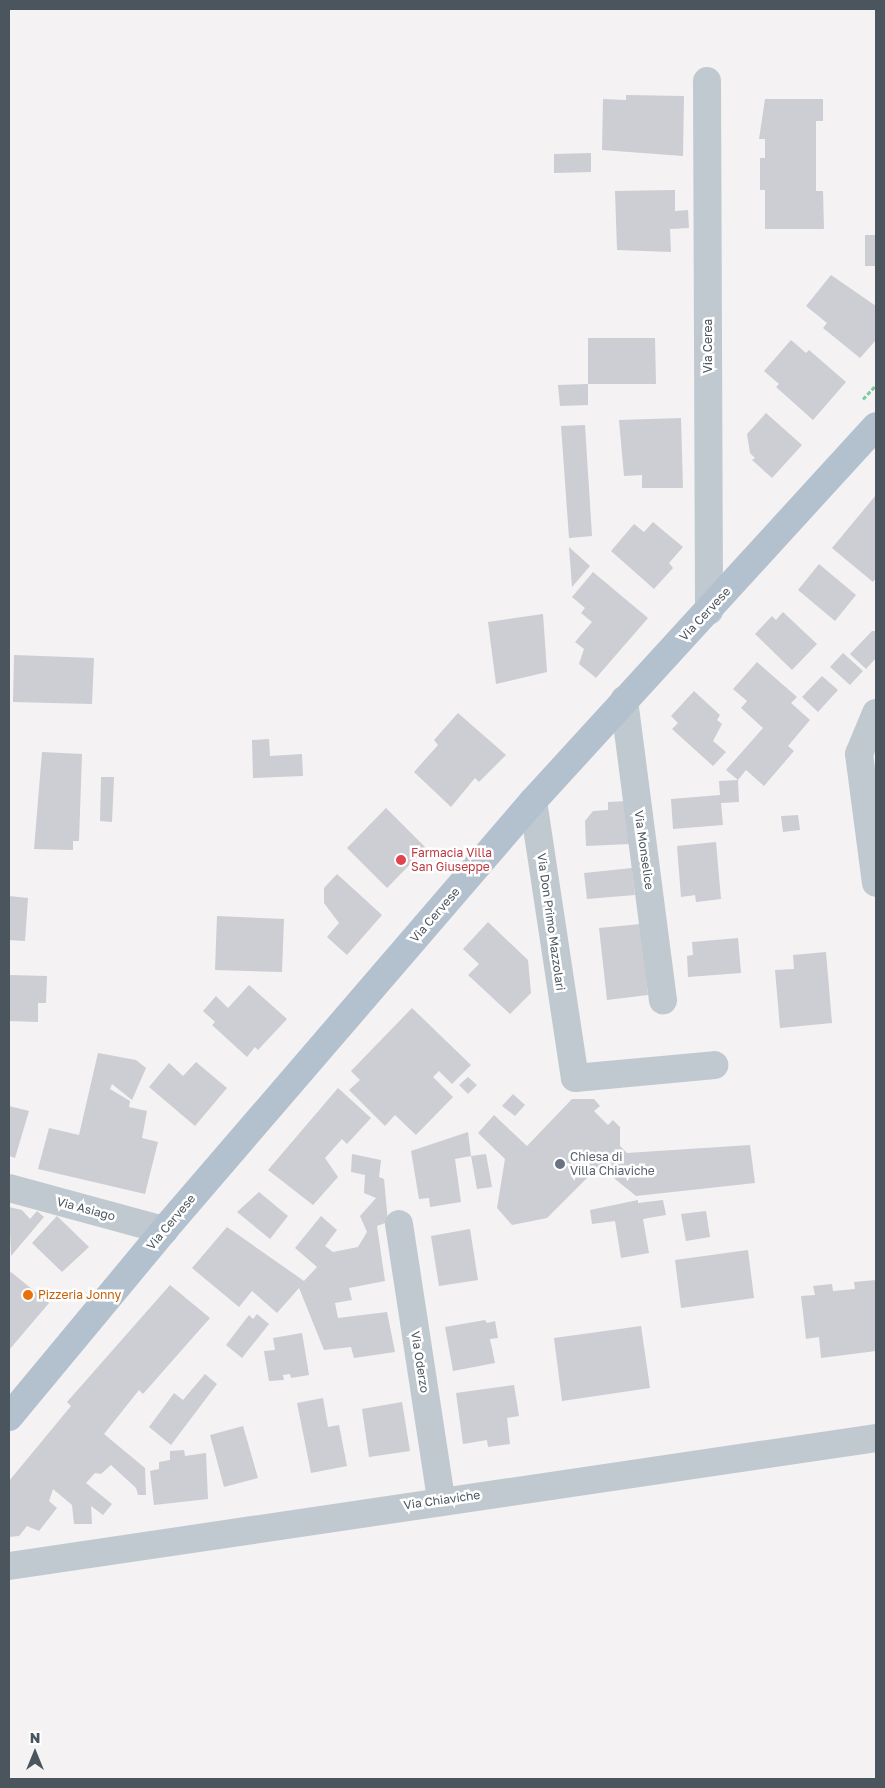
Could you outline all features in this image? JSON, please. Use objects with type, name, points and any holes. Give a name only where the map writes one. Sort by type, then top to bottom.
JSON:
[{"type":"main road","name":"Via Cervese","points":[[9,1418],[164,1230],[533,801],[624,700],[709,611],[876,426]]},
{"type":"street","name":"Via Cerea","points":[[707,80],[709,611]]},
{"type":"street","name":"Via Monselice","points":[[624,700],[663,1000]]},
{"type":"street","points":[[876,713],[860,754],[876,883]]},
{"type":"street","name":"Via Don Primo Mazzolari","points":[[533,801],[574,1078],[714,1066]]},
{"type":"street","name":"Via Asiago","points":[[9,1188],[164,1230]]},
{"type":"street","name":"Via Oderzo","points":[[399,1224],[441,1500]]},
{"type":"street","name":"Via Chiaviche","points":[[9,1566],[441,1500],[876,1438]]},
{"type":"building","points":[[626,95],[684,96],[683,156],[602,150],[603,99],[626,100]]},
{"type":"building","points":[[765,99],[823,99],[823,121],[816,121],[816,191],[823,191],[824,229],[765,229],[765,190],[760,190],[760,158],[765,158],[765,139],[759,139]]},
{"type":"building","points":[[591,153],[591,172],[554,173],[554,154]]},
{"type":"building","points":[[675,190],[675,211],[688,210],[689,228],[670,229],[671,252],[617,250],[615,191]]},
{"type":"building","points":[[865,235],[876,235],[876,266],[865,266]]},
{"type":"building","points":[[831,275],[876,306],[876,340],[860,358],[823,328],[827,323],[806,306]]},
{"type":"building","points":[[588,338],[655,338],[656,384],[588,384]]},
{"type":"building","points":[[791,340],[806,353],[809,350],[846,382],[813,420],[776,387],[779,384],[764,371]]},
{"type":"building","points":[[588,384],[588,405],[560,406],[558,385]]},
{"type":"building","points":[[766,413],[802,445],[772,478],[752,460],[755,458],[750,453],[747,434]]},
{"type":"building","points":[[681,418],[683,488],[642,488],[642,475],[624,476],[619,420]]},
{"type":"building","points":[[585,425],[592,536],[569,538],[561,426]]},
{"type":"building","points":[[876,495],[876,578],[873,582],[832,548]]},
{"type":"building","points":[[653,522],[683,547],[669,563],[673,568],[654,589],[611,551],[634,524],[644,532]]},
{"type":"building","points":[[569,547],[590,566],[572,587]]},
{"type":"building","points":[[819,564],[856,595],[835,621],[798,590]]},
{"type":"building","points":[[593,572],[648,618],[596,678],[579,664],[584,649],[575,642],[592,622],[581,613],[585,608],[572,597]]},
{"type":"building","points":[[783,612],[817,644],[792,670],[755,634],[772,616],[776,620]]},
{"type":"building","points":[[543,614],[547,672],[496,684],[488,622]]},
{"type":"building","points":[[872,631],[876,631],[876,658],[866,669],[850,654]]},
{"type":"building","points":[[843,653],[863,671],[850,685],[830,667]]},
{"type":"building","points":[[14,655],[94,658],[92,704],[13,702]]},
{"type":"building","points":[[757,662],[797,697],[791,703],[810,720],[788,746],[794,751],[764,786],[746,770],[738,780],[726,770],[763,728],[741,708],[747,701],[733,689]]},
{"type":"building","points":[[822,676],[838,690],[818,712],[802,697]]},
{"type":"building","points":[[694,691],[720,715],[717,720],[722,724],[713,741],[726,752],[713,766],[672,729],[678,723],[671,716]]},
{"type":"building","points":[[458,713],[506,755],[479,782],[475,778],[451,807],[414,772],[438,745],[434,740]]},
{"type":"building","points":[[269,739],[270,756],[302,754],[303,776],[253,778],[252,740]]},
{"type":"building","points":[[42,752],[82,754],[79,841],[73,841],[73,850],[34,849]]},
{"type":"building","points":[[101,777],[114,777],[112,822],[100,821]]},
{"type":"building","points":[[738,780],[739,802],[721,803],[723,825],[673,829],[671,799],[720,795],[719,781]]},
{"type":"building","points":[[628,801],[630,844],[586,846],[585,821],[593,811],[608,810],[608,802]]},
{"type":"building","points":[[386,808],[426,848],[387,888],[347,848]]},
{"type":"building","points":[[798,815],[800,830],[783,832],[781,816]]},
{"type":"building","points":[[716,842],[721,899],[696,902],[695,895],[681,897],[677,846]]},
{"type":"building","points":[[632,868],[635,895],[587,899],[584,873]]},
{"type":"building","points":[[337,874],[382,915],[347,955],[327,937],[339,923],[324,903],[324,888]]},
{"type":"building","points":[[9,896],[28,898],[25,941],[9,940]]},
{"type":"building","points":[[217,916],[284,919],[282,972],[215,970]]},
{"type":"building","points":[[488,922],[528,960],[531,993],[510,1014],[468,975],[479,964],[463,949]]},
{"type":"building","points":[[641,924],[648,995],[607,1000],[599,928]]},
{"type":"building","points":[[738,938],[741,973],[688,977],[687,956],[693,955],[692,942]]},
{"type":"building","points":[[826,952],[832,1023],[780,1028],[775,970],[794,969],[793,955]]},
{"type":"building","points":[[9,975],[47,976],[46,1003],[38,1003],[38,1022],[9,1021]]},
{"type":"building","points":[[249,985],[287,1019],[258,1050],[255,1047],[247,1057],[212,1025],[215,1022],[203,1011],[216,996],[228,1008]]},
{"type":"building","points":[[412,1008],[471,1065],[452,1084],[439,1071],[433,1077],[453,1097],[416,1135],[395,1115],[385,1126],[349,1090],[360,1080],[351,1071]]},
{"type":"building","points":[[98,1053],[136,1060],[146,1068],[132,1100],[112,1084],[110,1089],[130,1101],[129,1107],[147,1111],[142,1138],[158,1142],[145,1194],[38,1169],[49,1128],[79,1135]]},
{"type":"building","points":[[196,1062],[227,1088],[195,1126],[149,1087],[169,1063],[183,1076]]},
{"type":"building","points":[[468,1077],[477,1085],[468,1094],[459,1085]]},
{"type":"building","points":[[338,1088],[371,1118],[347,1144],[342,1139],[325,1158],[338,1177],[313,1205],[268,1170]]},
{"type":"building","points":[[513,1094],[525,1105],[515,1116],[502,1106]]},
{"type":"building","points":[[572,1099],[594,1099],[600,1106],[594,1111],[608,1125],[613,1120],[620,1127],[620,1146],[627,1153],[750,1145],[755,1183],[636,1196],[599,1166],[547,1218],[512,1225],[497,1208],[505,1159],[478,1133],[494,1115],[527,1146]]},
{"type":"building","points":[[9,1106],[29,1111],[15,1158],[9,1156]]},
{"type":"building","points":[[468,1132],[471,1156],[455,1159],[461,1202],[430,1207],[429,1198],[419,1199],[411,1151]]},
{"type":"building","points":[[352,1154],[381,1160],[379,1177],[384,1179],[388,1222],[377,1226],[385,1281],[349,1288],[352,1300],[335,1303],[338,1318],[387,1312],[395,1352],[354,1358],[351,1347],[324,1350],[299,1288],[277,1313],[252,1291],[239,1307],[192,1268],[227,1227],[304,1281],[317,1267],[295,1248],[321,1216],[337,1230],[325,1246],[333,1252],[358,1247],[367,1232],[360,1216],[376,1198],[364,1193],[365,1175],[351,1172]]},
{"type":"building","points":[[486,1154],[492,1187],[477,1189],[471,1156]]},
{"type":"building","points":[[259,1192],[288,1216],[270,1239],[237,1212]]},
{"type":"building","points":[[638,1200],[638,1203],[663,1200],[666,1215],[643,1219],[649,1253],[621,1258],[615,1221],[592,1224],[590,1210]]},
{"type":"building","points":[[9,1207],[22,1210],[30,1219],[37,1211],[44,1217],[11,1256]]},
{"type":"building","points":[[706,1211],[710,1237],[686,1241],[681,1214]]},
{"type":"building","points":[[57,1216],[89,1247],[62,1272],[32,1243]]},
{"type":"building","points":[[470,1229],[478,1280],[439,1286],[431,1236]]},
{"type":"building","points":[[748,1250],[754,1298],[681,1308],[675,1260]]},
{"type":"building","points":[[11,1272],[49,1303],[9,1350],[9,1274]]},
{"type":"building","points":[[876,1280],[876,1351],[821,1358],[819,1337],[806,1339],[801,1296],[815,1295],[813,1286],[832,1284],[833,1291],[855,1289],[854,1282]]},
{"type":"building","points":[[170,1285],[210,1318],[143,1394],[139,1390],[104,1434],[145,1468],[146,1495],[138,1495],[136,1488],[111,1465],[101,1474],[95,1473],[86,1483],[112,1504],[103,1515],[91,1506],[92,1524],[74,1524],[72,1505],[53,1489],[49,1501],[57,1508],[39,1531],[27,1526],[19,1536],[9,1537],[9,1481],[71,1406],[67,1402]]},
{"type":"building","points":[[257,1314],[269,1324],[242,1358],[226,1345],[249,1315],[253,1319]]},
{"type":"building","points":[[485,1320],[487,1323],[495,1321],[498,1338],[490,1339],[495,1363],[453,1371],[445,1327]]},
{"type":"building","points":[[641,1326],[650,1388],[562,1401],[554,1338]]},
{"type":"building","points":[[302,1333],[309,1375],[291,1378],[290,1374],[283,1375],[284,1380],[269,1381],[264,1351],[275,1350],[273,1338]]},
{"type":"building","points":[[205,1374],[217,1384],[171,1445],[149,1427],[174,1393],[183,1400]]},
{"type":"building","points":[[514,1385],[519,1416],[507,1418],[510,1444],[488,1447],[487,1440],[463,1444],[456,1393]]},
{"type":"building","points":[[323,1398],[328,1427],[339,1425],[347,1466],[311,1473],[297,1403]]},
{"type":"building","points":[[402,1402],[410,1451],[369,1457],[362,1409]]},
{"type":"building","points":[[243,1426],[258,1478],[224,1487],[210,1435]]},
{"type":"building","points":[[184,1450],[185,1456],[206,1453],[208,1499],[154,1505],[150,1471],[159,1469],[159,1462],[170,1460],[170,1451]]},
{"type":"place","name":"Farmacia Villa San Giuseppe","points":[[401,860]]},
{"type":"place","name":"Chiesa di Villa Chiaviche","points":[[560,1164]]},
{"type":"place","name":"Pizzeria Jonny","points":[[28,1295]]}]
